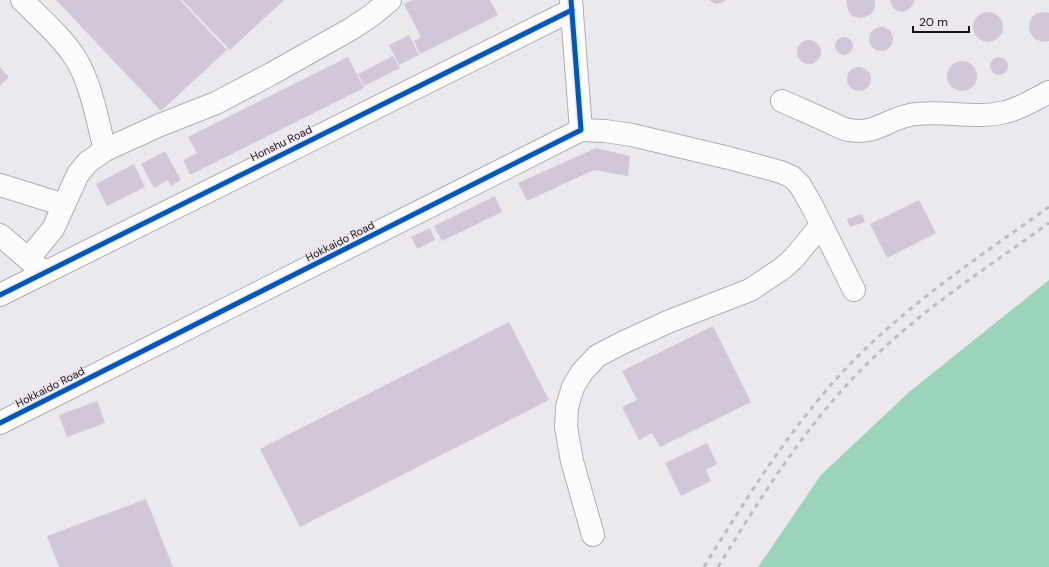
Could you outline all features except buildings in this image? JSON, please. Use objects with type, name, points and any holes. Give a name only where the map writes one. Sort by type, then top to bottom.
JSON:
[{"type":"street","points":[[22,0],[58,37],[75,58],[83,73],[92,99],[105,150]]},
{"type":"street","points":[[0,235],[36,266],[78,174],[88,162],[105,150],[160,125],[179,119],[216,103],[271,74],[351,29],[372,15],[390,0]]},
{"type":"street","points":[[571,5],[581,130],[605,131],[632,135],[729,158],[781,172],[792,177],[800,185],[812,206],[854,290]]},
{"type":"street","name":"Honshu Road","points":[[0,295],[36,266],[571,5]]},
{"type":"street","points":[[782,101],[848,130],[860,131],[873,130],[898,118],[922,113],[1004,113],[1049,92]]},
{"type":"street","name":"Hokkaido Road","points":[[0,423],[581,130]]},
{"type":"street","points":[[0,185],[64,205]]},
{"type":"street","points":[[593,535],[572,461],[566,427],[567,407],[573,387],[582,372],[597,356],[624,342],[670,321],[750,290],[783,268],[794,258],[821,225]]},
{"type":"green space","points":[[1049,280],[1049,567],[758,567],[821,475],[908,393]]},
{"type":"railway","points":[[704,567],[746,500],[791,435],[824,393],[849,366],[875,340],[930,293],[1049,207]]},
{"type":"railway","points":[[718,567],[752,512],[807,433],[826,408],[870,361],[912,323],[934,306],[1049,223]]},
{"type":"cycle path","points":[[0,423],[581,130],[571,0]]},
{"type":"cycle path","points":[[0,295],[572,10]]}]
